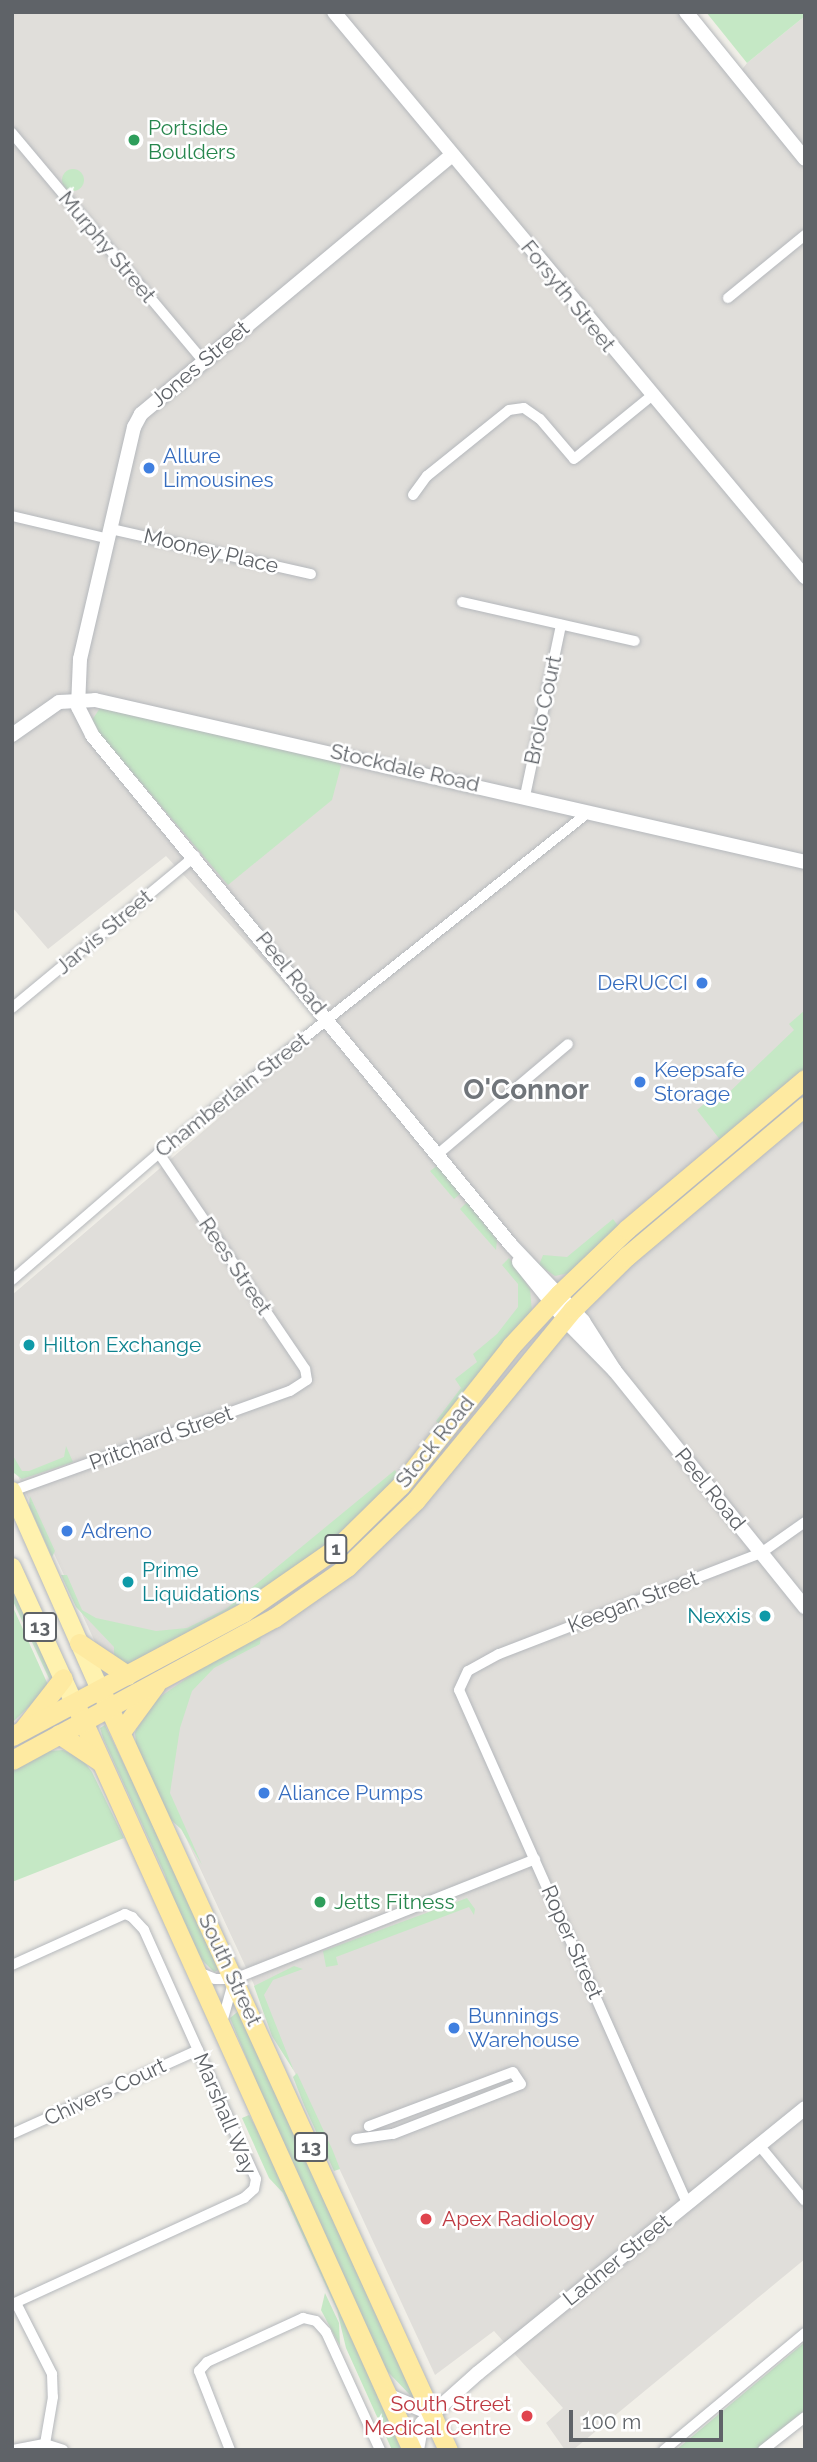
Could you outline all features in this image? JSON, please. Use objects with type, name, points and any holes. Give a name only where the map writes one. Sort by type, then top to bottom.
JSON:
[{"type":"highway","name":"Stock Road","points":[[17,1734],[272,1595],[339,1546],[401,1485],[555,1298],[627,1229],[805,1079]]},
{"type":"highway","name":"Stock Road","points":[[12,1760],[298,1603],[372,1546],[416,1500],[568,1314],[627,1256],[805,1106]]},
{"type":"highway","points":[[79,1643],[127,1675]]},
{"type":"highway","points":[[17,1734],[63,1678]]},
{"type":"highway","points":[[121,1732],[156,1683]]},
{"type":"highway","name":"South Street","points":[[100,1690],[448,2450]]},
{"type":"highway","name":"South Street","points":[[74,1703],[412,2450]]},
{"type":"highway","points":[[59,1734],[101,1762]]},
{"type":"main road","name":"South Street","points":[[12,1491],[100,1690]]},
{"type":"main road","name":"South Street","points":[[12,1567],[74,1703]]},
{"type":"street","name":"Forsyth Street","points":[[334,12],[650,397],[805,577]]},
{"type":"street","points":[[686,12],[805,159]]},
{"type":"street","name":"Murphy Street","points":[[12,133],[202,361]]},
{"type":"street","name":"Jones Street","points":[[77,699],[80,659],[134,426],[150,405],[452,155]]},
{"type":"street","points":[[728,298],[805,235]]},
{"type":"street","points":[[413,495],[428,476],[509,410],[524,408],[540,419],[574,459],[650,397]]},
{"type":"street","name":"Mooney Place","points":[[12,516],[311,573]]},
{"type":"street","name":"Brolo Court","points":[[462,602],[635,641]]},
{"type":"street","name":"Brolo Court","points":[[525,796],[561,625]]},
{"type":"street","name":"Stockdale Road","points":[[12,734],[47,707],[77,699],[525,796],[805,862]]},
{"type":"street","name":"Peel Road","points":[[77,699],[83,723],[329,1019],[805,1607]]},
{"type":"street","name":"Chamberlain Street","points":[[12,1280],[159,1153],[589,812]]},
{"type":"street","name":"Jarvis Street","points":[[12,1008],[195,856]]},
{"type":"street","points":[[438,1154],[568,1044]]},
{"type":"street","name":"Rees Street","points":[[159,1153],[304,1369],[307,1380]]},
{"type":"street","name":"Pritchard Street","points":[[12,1491],[289,1391],[307,1380]]},
{"type":"street","name":"Keegan Street","points":[[462,1680],[468,1671],[499,1654],[761,1553],[805,1522]]},
{"type":"street","name":"Roper Street","points":[[462,1680],[459,1690],[687,2203]]},
{"type":"street","points":[[195,1970],[215,1979],[234,1979],[535,1859]]},
{"type":"street","name":"Marshall Way","points":[[12,1965],[125,1914],[132,1917],[144,1930],[256,2179],[254,2189],[244,2198],[14,2303]]},
{"type":"street","points":[[220,2028],[234,1979]]},
{"type":"street","name":"Chivers Court","points":[[12,2134],[198,2049]]},
{"type":"street","points":[[356,2139],[393,2134],[520,2084],[513,2072],[369,2126]]},
{"type":"street","name":"Ladner Street","points":[[417,2450],[422,2423],[432,2414],[805,2108]]},
{"type":"street","points":[[759,2145],[805,2201]]},
{"type":"street","points":[[14,2303],[52,2374],[53,2397],[45,2444]]},
{"type":"street","points":[[230,2450],[199,2371],[207,2362],[303,2318],[316,2321],[326,2332],[380,2450]]},
{"type":"street","points":[[664,2450],[805,2333]]},
{"type":"street","points":[[387,2395],[432,2414]]},
{"type":"street","points":[[763,2450],[805,2417]]},
{"type":"street","points":[[13,2450],[45,2444],[63,2450]]},
{"type":"shaded area","points":[[12,12],[679,12],[734,80],[747,63],[805,16],[805,2259],[573,2450],[565,2450],[546,2423],[563,2408],[494,2331],[435,2375],[12,1463],[12,1295],[325,1027],[166,856],[48,949],[12,907]]},
{"type":"green space","points":[[706,12],[805,12],[805,16],[747,63]]},
{"type":"green space","points":[[73,169],[81,172],[84,180],[81,188],[73,191],[65,188],[62,180],[65,172]]},
{"type":"green space","points":[[100,708],[337,761],[341,766],[332,800],[228,885],[93,726],[92,720]]},
{"type":"green space","points":[[805,1010],[805,1071],[721,1141],[697,1110],[711,1098],[717,1104],[794,1030],[789,1024]]},
{"type":"green space","points":[[438,1165],[460,1194],[454,1199],[430,1171]]},
{"type":"green space","points":[[467,1202],[497,1240],[496,1250],[460,1209]]},
{"type":"green space","points":[[613,1219],[619,1227],[569,1273],[555,1276],[539,1265],[543,1255],[567,1257]]},
{"type":"green space","points":[[509,1258],[530,1289],[532,1312],[441,1425],[436,1421],[461,1388],[455,1379],[477,1362],[473,1354],[497,1334],[518,1307],[518,1284],[502,1265]]},
{"type":"green space","points":[[66,1446],[73,1462],[22,1479],[14,1473],[12,1454],[22,1471],[29,1471],[64,1457]]},
{"type":"green space","points":[[395,1470],[399,1477],[376,1504],[287,1577],[129,1665],[114,1664],[114,1647],[76,1607],[61,1575],[67,1575],[82,1610],[96,1618],[156,1631],[187,1628],[226,1609]]},
{"type":"green space","points":[[30,1496],[55,1551],[52,1557],[29,1506]]},
{"type":"green space","points":[[12,1582],[54,1676],[52,1685],[12,1599]]},
{"type":"green space","points":[[12,1605],[49,1687],[12,1723]]},
{"type":"green space","points":[[261,1634],[260,1644],[214,1668],[192,1691],[180,1728],[170,1793],[202,1865],[181,1829],[169,1818],[136,1749],[135,1732],[157,1699],[222,1654]]},
{"type":"green space","points":[[105,1725],[223,1968],[214,1972],[197,1955],[177,1912],[165,1875],[103,1738],[100,1728]]},
{"type":"green space","points":[[63,1750],[82,1759],[92,1772],[124,1838],[12,1882],[12,1767],[48,1751]]},
{"type":"green space","points":[[467,1898],[475,1909],[474,1915],[469,1907],[336,1957],[338,1965],[326,1967],[323,1951]]},
{"type":"green space","points":[[294,1966],[303,1969],[273,1980],[264,1995],[294,2071],[272,2036],[254,1986]]},
{"type":"green space","points":[[241,2009],[418,2398],[414,2399],[386,2370],[275,2127],[230,2018]]},
{"type":"green space","points":[[297,2073],[340,2169],[334,2171],[304,2105],[293,2077]]},
{"type":"green space","points":[[249,2115],[265,2144],[405,2450],[392,2450],[346,2348],[337,2310],[283,2193],[269,2178],[242,2118]]},
{"type":"green space","points":[[325,2293],[339,2323],[340,2346],[321,2310]]},
{"type":"green space","points":[[805,2342],[805,2410],[758,2448],[676,2450]]},
{"type":"place","name":"Portside Boulders","points":[[134,140]]},
{"type":"place","name":"Allure Limousines","points":[[149,468]]},
{"type":"place","name":"DeRUCCI","points":[[702,983]]},
{"type":"place","name":"Keepsafe Storage","points":[[640,1082]]},
{"type":"place","name":"Hilton Exchange","points":[[29,1345]]},
{"type":"place","name":"Adreno","points":[[67,1531]]},
{"type":"place","name":"Prime Liquidations","points":[[128,1582]]},
{"type":"place","name":"Nexxis","points":[[765,1616]]},
{"type":"place","name":"Aliance Pumps","points":[[264,1793]]},
{"type":"place","name":"Jetts Fitness","points":[[320,1902]]},
{"type":"place","name":"Bunnings Warehouse","points":[[454,2028]]},
{"type":"place","name":"Apex Radiology","points":[[426,2219]]},
{"type":"place","name":"South Street Medical Centre","points":[[527,2416]]},
{"type":"district","name":"O'Connor","points":[[526,1090]]}]
